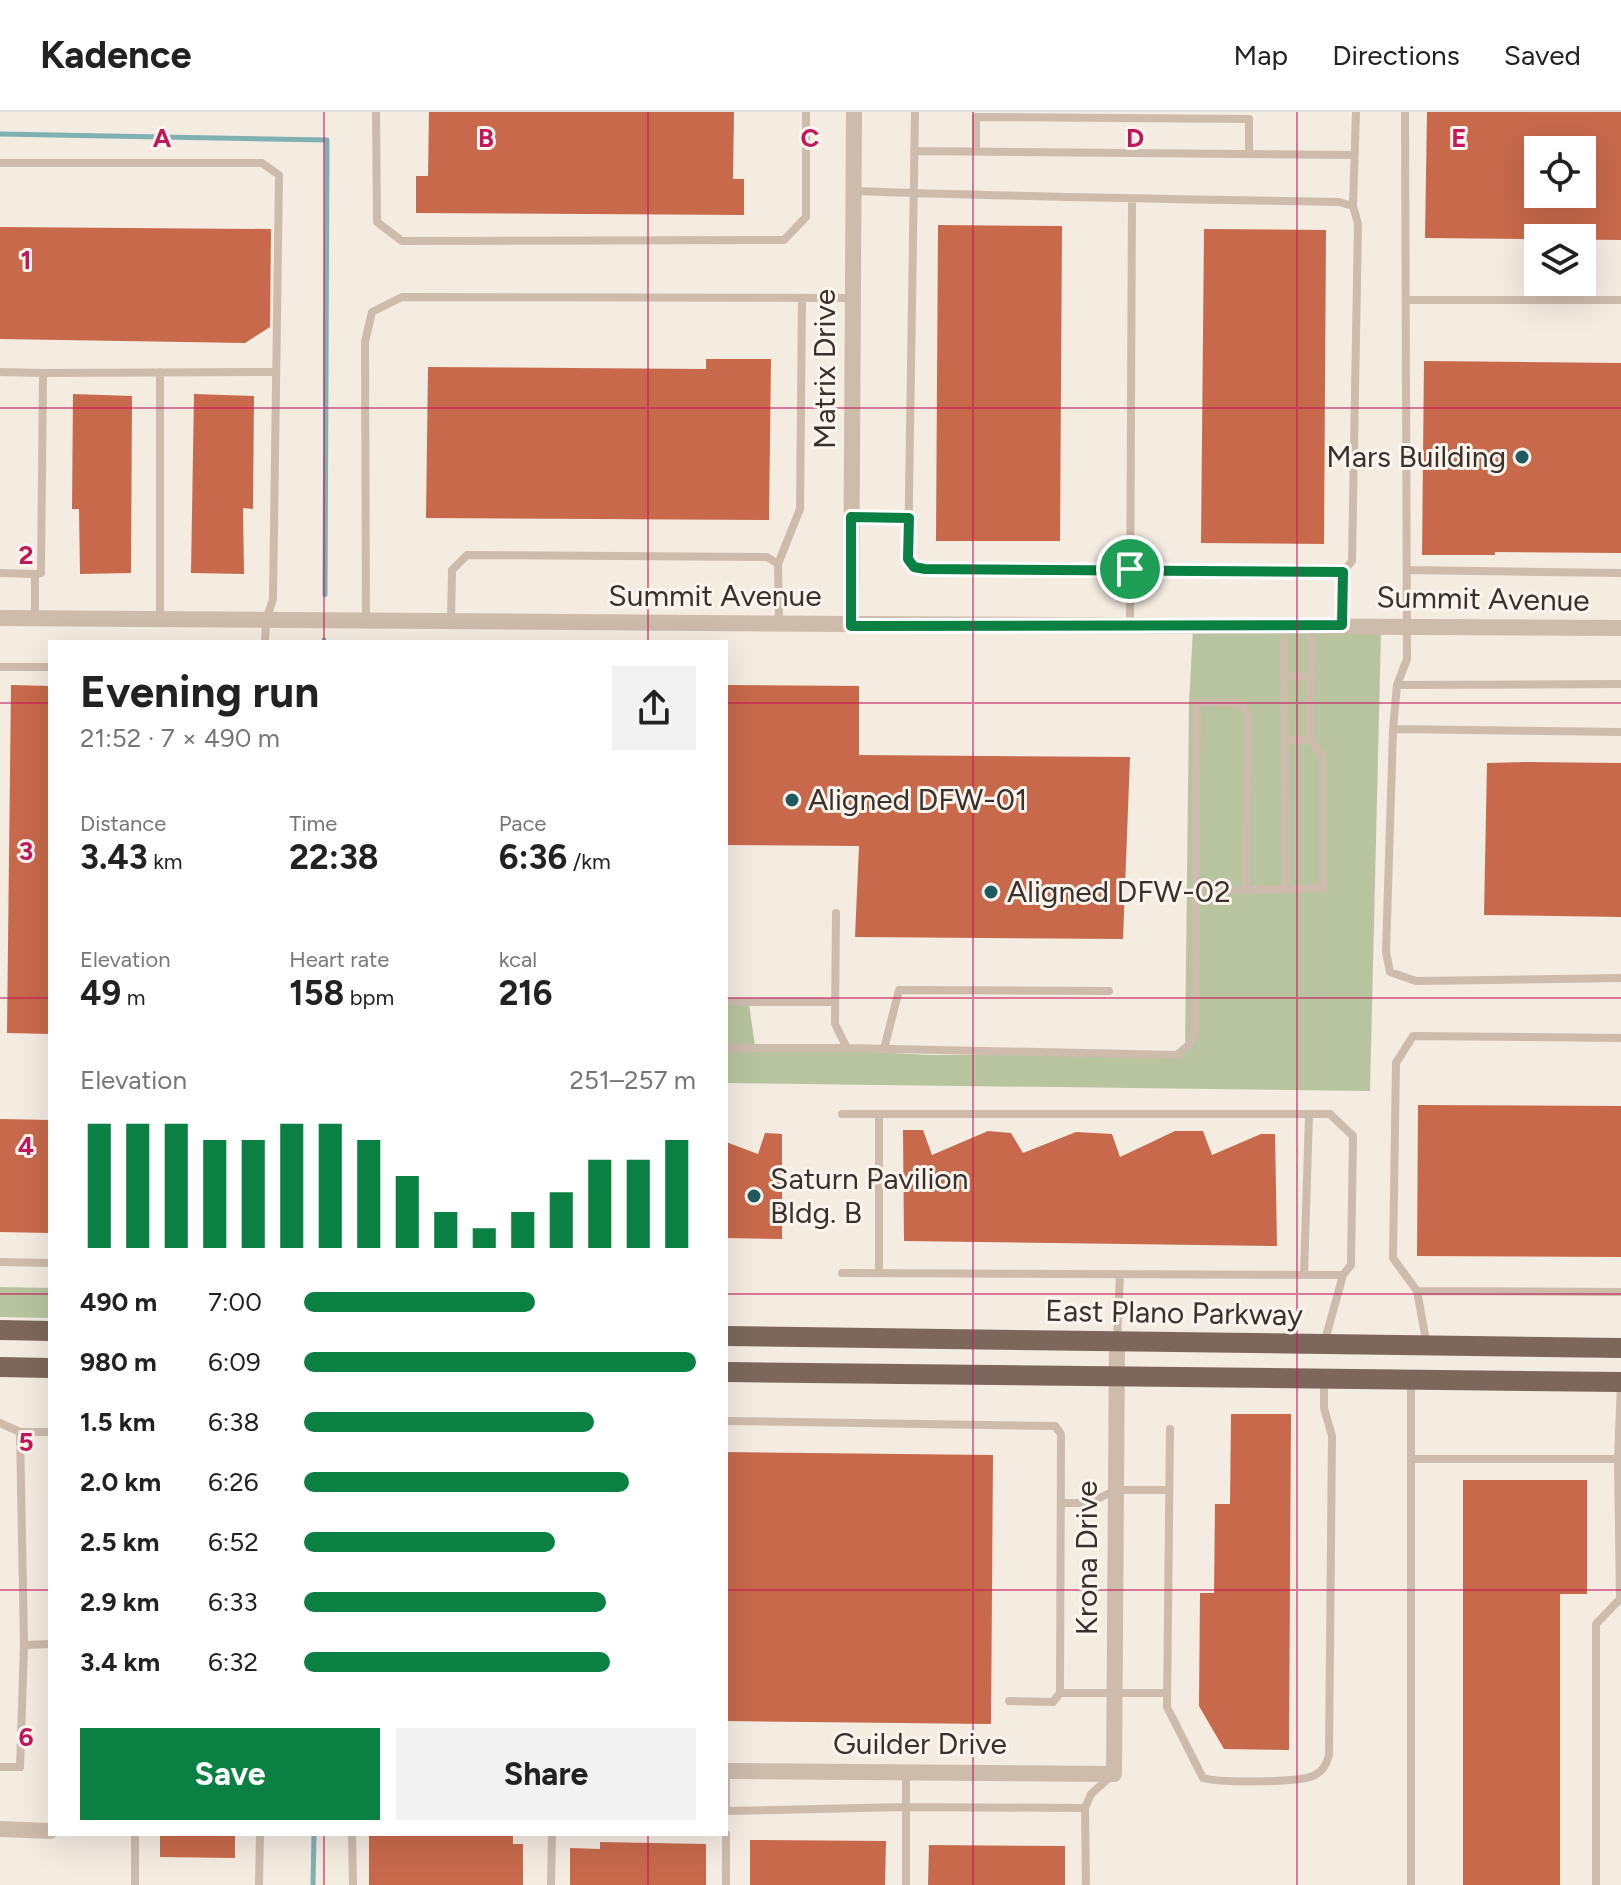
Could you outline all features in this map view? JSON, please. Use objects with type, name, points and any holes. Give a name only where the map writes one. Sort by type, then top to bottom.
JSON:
[{"type":"main road","points":[[0,1330],[48,1331]]},
{"type":"main road","name":"East Plano Parkway","points":[[728,1336],[1621,1348]]},
{"type":"main road","points":[[841,1373],[842,1338]]},
{"type":"main road","points":[[1324,1345],[1324,1380]]},
{"type":"main road","points":[[0,1367],[48,1368]]},
{"type":"main road","points":[[728,1372],[1621,1382],[1621,1371]]},
{"type":"street","name":"Matrix Drive","points":[[851,626],[854,112]]},
{"type":"street","name":"Summit Avenue","points":[[0,618],[851,626],[1311,624],[1621,628]]},
{"type":"street","name":"Krona Drive","points":[[1114,1774],[1117,1343]]},
{"type":"street","name":"Guilder Drive","points":[[728,1771],[1114,1774]]},
{"type":"street","points":[[0,1829],[48,1831]]},
{"type":"lane","points":[[376,112],[377,222],[402,241],[784,240],[806,217],[806,112]]},
{"type":"lane","points":[[915,112],[908,559],[914,567],[1343,572]]},
{"type":"lane","points":[[1342,625],[1343,572],[1352,561],[1354,540],[1358,224],[1353,206],[1356,112]]},
{"type":"lane","points":[[1405,112],[1407,659],[1397,685],[1393,729],[1386,952],[1390,972],[1416,981],[1621,978]]},
{"type":"lane","points":[[976,151],[976,117],[1249,119],[1249,154]]},
{"type":"lane","points":[[914,151],[1354,155]]},
{"type":"lane","points":[[0,163],[262,163],[279,175],[273,599],[266,620],[265,640]]},
{"type":"lane","points":[[854,191],[1339,202],[1353,206]]},
{"type":"lane","points":[[1130,624],[1132,199]]},
{"type":"lane","points":[[366,621],[365,342],[372,312],[402,297],[853,298]]},
{"type":"lane","points":[[779,625],[778,564],[800,509],[802,298]]},
{"type":"lane","points":[[1406,300],[1621,300]]},
{"type":"lane","points":[[0,372],[276,372]]},
{"type":"lane","points":[[160,372],[160,619]]},
{"type":"lane","points":[[0,573],[41,573],[43,373]]},
{"type":"lane","points":[[851,517],[909,518]]},
{"type":"lane","points":[[451,622],[452,570],[467,555],[767,557],[778,564]]},
{"type":"lane","points":[[1408,570],[1621,573]]},
{"type":"lane","points":[[35,574],[35,618]]},
{"type":"lane","points":[[1284,624],[1286,889]]},
{"type":"lane","points":[[1197,891],[1323,888],[1323,756],[1310,740],[1311,624]]},
{"type":"lane","points":[[0,667],[48,667]]},
{"type":"lane","points":[[1284,676],[1311,677]]},
{"type":"lane","points":[[1397,685],[1621,684]]},
{"type":"lane","points":[[728,1048],[1177,1055],[1191,1043],[1195,1028],[1197,703],[1240,703],[1247,713],[1246,890]]},
{"type":"lane","points":[[1393,729],[1621,732]]},
{"type":"lane","points":[[1285,740],[1310,740]]},
{"type":"lane","points":[[836,913],[835,1024],[847,1048]]},
{"type":"lane","points":[[884,1049],[899,990],[1109,991]]},
{"type":"lane","points":[[728,1002],[834,1002]]},
{"type":"lane","points":[[1427,1347],[1417,1291],[1393,1258],[1396,1063],[1413,1036],[1621,1038]]},
{"type":"lane","points":[[842,1114],[1330,1114],[1353,1136],[1351,1265],[1343,1275],[1324,1345]]},
{"type":"lane","points":[[879,1114],[879,1273]]},
{"type":"lane","points":[[1304,1275],[1309,1114]]},
{"type":"lane","points":[[0,1262],[48,1263]]},
{"type":"lane","points":[[842,1273],[1343,1275]]},
{"type":"lane","points":[[1117,1343],[1120,1274]]},
{"type":"lane","points":[[1417,1291],[1621,1292]]},
{"type":"lane","points":[[1170,1429],[1167,1707],[1203,1778],[1305,1779],[1321,1771],[1329,1755],[1332,1436],[1324,1408],[1324,1380]]},
{"type":"lane","points":[[1411,1381],[1411,1885]]},
{"type":"lane","points":[[1596,1885],[1596,1624],[1621,1600],[1621,1382]]},
{"type":"lane","points":[[728,1421],[1055,1426],[1061,1434],[1060,1693],[1053,1702],[1009,1701]]},
{"type":"lane","points":[[0,1423],[20,1432],[48,1432]]},
{"type":"lane","points":[[0,1767],[20,1767],[24,1645],[20,1432]]},
{"type":"lane","points":[[1411,1459],[1620,1459]]},
{"type":"lane","points":[[1061,1503],[1089,1503],[1116,1490],[1169,1490]]},
{"type":"lane","points":[[24,1645],[48,1644]]},
{"type":"lane","points":[[1060,1693],[1167,1693]]},
{"type":"lane","points":[[906,1771],[906,1885]]},
{"type":"lane","points":[[1086,1885],[1085,1808],[1091,1794],[1114,1774]]},
{"type":"lane","points":[[728,1805],[1085,1808]]},
{"type":"lane","points":[[135,1836],[135,1885]]},
{"type":"lane","points":[[259,1885],[260,1836]]},
{"type":"lane","points":[[352,1836],[353,1885]]},
{"type":"lane","points":[[551,1885],[552,1836]]},
{"type":"lane","points":[[726,1836],[726,1885]]},
{"type":"green space","points":[[1193,629],[1381,632],[1370,1091],[728,1083],[728,1004],[749,1004],[755,1046],[931,1055],[1185,1054],[1189,703]]},
{"type":"green space","points":[[0,1287],[48,1288],[48,1318],[0,1317]]},
{"type":"building","points":[[429,112],[734,112],[733,179],[744,179],[744,215],[416,213],[416,176],[428,176]]},
{"type":"building","points":[[1427,112],[1621,112],[1621,240],[1596,240],[1596,224],[1524,224],[1524,239],[1425,238]]},
{"type":"building","points":[[938,225],[1062,226],[1060,541],[936,541]]},
{"type":"building","points":[[0,227],[271,229],[270,327],[245,343],[0,339]]},
{"type":"building","points":[[1204,229],[1326,230],[1324,544],[1201,543]]},
{"type":"building","points":[[706,359],[771,359],[769,520],[426,518],[428,367],[706,369]]},
{"type":"building","name":"Mars Building","points":[[1424,361],[1621,363],[1621,553],[1422,555]]},
{"type":"building","points":[[73,394],[132,396],[131,573],[80,574],[79,509],[72,509]]},
{"type":"building","points":[[194,394],[254,396],[253,509],[243,508],[244,574],[191,573]]},
{"type":"building","points":[[11,685],[48,686],[48,1034],[7,1033]]},
{"type":"building","name":"Aligned DFW-02","points":[[728,685],[859,686],[859,755],[1130,757],[1123,939],[855,937],[859,846],[728,845]]},
{"type":"building","points":[[1487,763],[1621,763],[1621,917],[1484,915]]},
{"type":"building","points":[[1418,1105],[1621,1106],[1621,1257],[1417,1256]]},
{"type":"building","points":[[0,1119],[48,1120],[48,1233],[0,1232]]},
{"type":"building","points":[[903,1130],[923,1130],[932,1155],[988,1131],[1011,1133],[1023,1153],[1076,1132],[1112,1134],[1120,1157],[1175,1131],[1203,1131],[1212,1155],[1261,1134],[1275,1134],[1277,1246],[904,1241]]},
{"type":"building","name":"Saturn Pavilion Bldg. B","points":[[765,1133],[782,1134],[782,1239],[728,1238],[728,1143],[758,1154]]},
{"type":"building","points":[[1231,1414],[1291,1414],[1289,1750],[1224,1749],[1199,1706],[1200,1593],[1214,1593],[1215,1504],[1230,1504]]},
{"type":"building","points":[[728,1452],[993,1455],[991,1724],[728,1721]]},
{"type":"building","points":[[1463,1480],[1587,1480],[1587,1594],[1560,1594],[1560,1885],[1463,1885]]},
{"type":"building","points":[[160,1836],[235,1836],[235,1858],[160,1857]]},
{"type":"building","points":[[369,1836],[513,1836],[513,1844],[523,1844],[523,1885],[369,1885]]},
{"type":"building","points":[[750,1840],[886,1841],[885,1885],[750,1885]]},
{"type":"building","points":[[600,1842],[706,1844],[706,1885],[570,1885],[570,1848],[600,1849]]},
{"type":"building","points":[[929,1845],[1065,1846],[1065,1885],[928,1885]]},
{"type":"waterway","points":[[0,134],[327,140],[325,595]]},
{"type":"waterway","points":[[313,1885],[314,1836]]},
{"type":"place","name":"Mars Building","points":[[1522,457]]},
{"type":"place","name":"Aligned DFW-01","points":[[792,800]]},
{"type":"place","name":"Aligned DFW-02","points":[[991,892]]},
{"type":"place","name":"Saturn Pavilion Bldg. B","points":[[754,1196]]},
{"type":"route","points":[[851,517],[909,518],[908,559],[914,567],[1130,569],[1343,572],[1342,625],[851,626],[851,517]]}]
